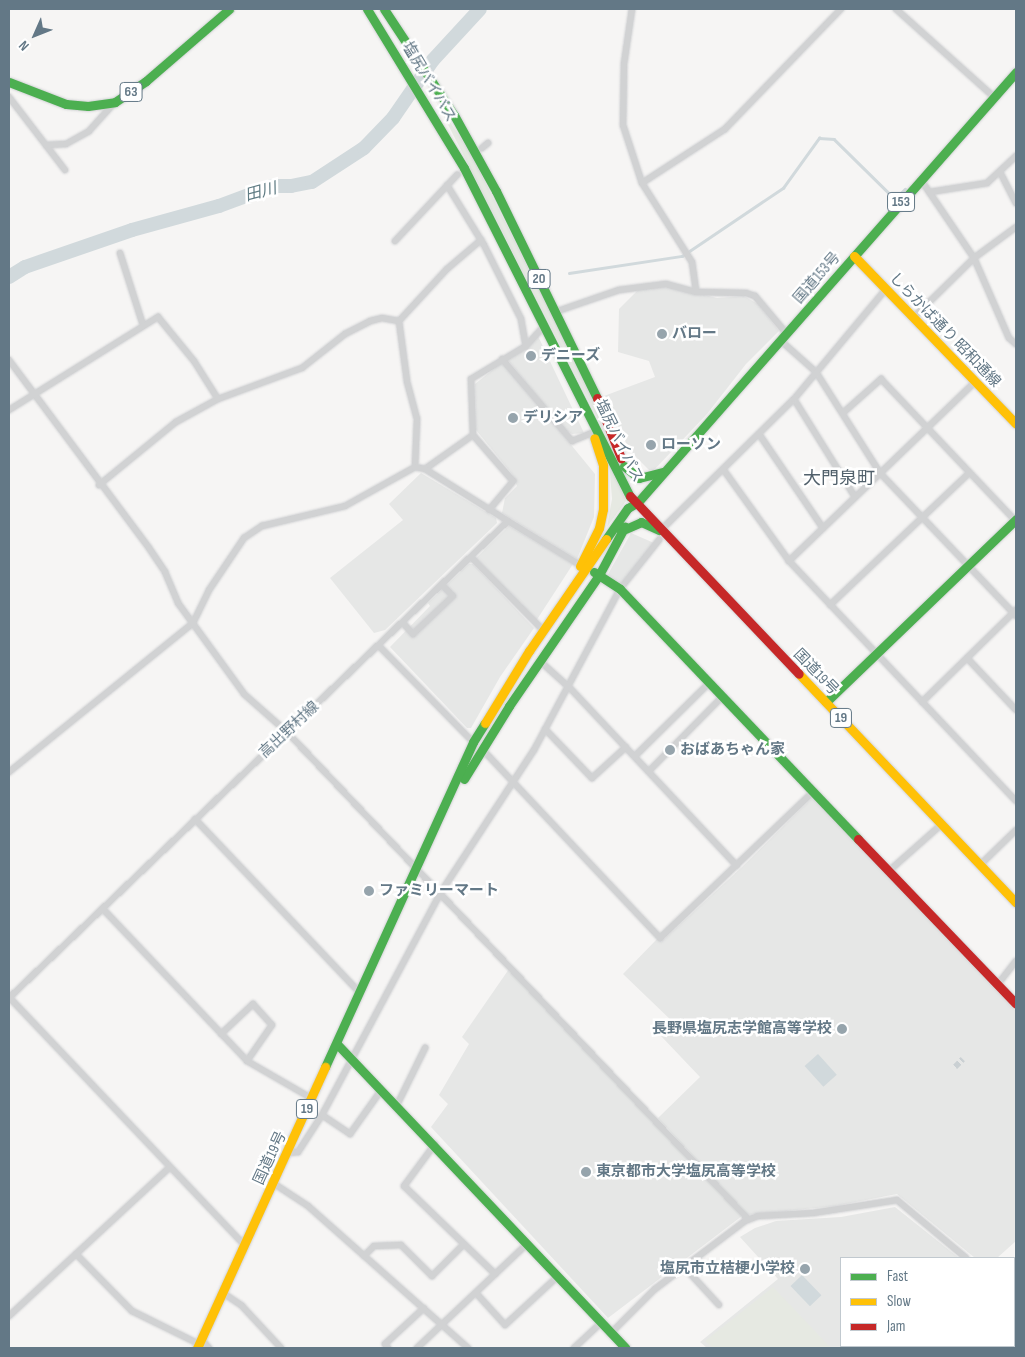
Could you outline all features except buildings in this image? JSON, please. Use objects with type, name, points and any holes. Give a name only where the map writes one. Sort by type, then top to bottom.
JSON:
[{"type":"main road","name":"63","points":[[9,82],[66,104],[88,106],[115,102],[146,81],[229,9]]},
{"type":"main road","name":"塩尻バイパス","points":[[366,9],[403,64],[464,168],[630,496],[638,502]]},
{"type":"main road","name":"塩尻バイパス","points":[[384,9],[415,52],[496,191],[590,382],[638,502]]},
{"type":"main road","name":"国道153号","points":[[638,502],[1016,72]]},
{"type":"main road","name":"しらかば通り 昭和通線","points":[[854,256],[1016,424]]},
{"type":"main road","points":[[549,338],[592,432],[603,465],[603,509],[599,528],[584,566]]},
{"type":"main road","points":[[624,466],[639,478],[655,476],[666,470]]},
{"type":"main road","points":[[584,566],[628,508],[638,502]]},
{"type":"main road","name":"国道19号","points":[[417,869],[482,749],[599,575],[638,502],[662,534],[826,702],[1016,903]]},
{"type":"main road","points":[[826,702],[1016,520]]},
{"type":"main road","points":[[621,531],[641,522],[662,534]]},
{"type":"main road","points":[[584,566],[620,589],[1016,1004]]},
{"type":"main road","name":"国道19号","points":[[199,1344],[417,869],[473,742],[584,566]]},
{"type":"main road","points":[[543,630],[555,640]]},
{"type":"main road","points":[[529,651],[540,662]]},
{"type":"main road","points":[[473,742],[482,749]]},
{"type":"main road","points":[[337,1044],[382,1089],[600,1324],[625,1348]]},
{"type":"street","points":[[632,9],[622,113],[628,145],[642,183],[692,262],[696,292]]},
{"type":"street","points":[[642,183],[725,129],[842,9]]},
{"type":"street","points":[[896,9],[994,97]]},
{"type":"street","points":[[9,97],[65,170]]},
{"type":"street","points":[[46,145],[66,144],[89,131],[115,102]]},
{"type":"street","points":[[482,148],[488,143]]},
{"type":"street","points":[[930,192],[987,183],[1016,156]]},
{"type":"street","points":[[1000,172],[1016,203]]},
{"type":"street","points":[[395,241],[457,175]]},
{"type":"street","points":[[921,180],[974,258],[1009,338],[1016,344]]},
{"type":"street","points":[[447,185],[481,240],[521,319],[526,346]]},
{"type":"street","points":[[914,317],[974,258],[1016,227]]},
{"type":"street","points":[[399,321],[447,269],[481,240]]},
{"type":"street","points":[[120,253],[143,325]]},
{"type":"street","points":[[555,312],[574,303],[642,285],[666,284],[696,292],[746,293],[755,296],[783,337],[816,372],[844,412],[880,473],[1015,613],[922,702]]},
{"type":"street","points":[[287,1153],[298,1152],[322,1116],[441,892],[545,729],[620,589],[662,534],[723,469],[794,399],[886,289]]},
{"type":"street","points":[[9,410],[33,393],[158,317],[194,361],[218,399]]},
{"type":"street","points":[[99,484],[176,422],[218,399],[302,368],[345,334],[370,320],[382,318],[399,321]]},
{"type":"street","points":[[399,321],[407,381],[417,420],[415,467]]},
{"type":"street","points":[[489,510],[513,481],[473,435],[472,379],[526,346],[543,327]]},
{"type":"street","points":[[502,359],[572,441],[592,432]]},
{"type":"street","points":[[9,360],[165,572],[178,603],[244,694],[287,732],[441,892],[748,1219]]},
{"type":"street","points":[[844,412],[881,379],[1016,520]]},
{"type":"street","points":[[788,561],[976,381]]},
{"type":"street","points":[[794,399],[855,497]]},
{"type":"street","points":[[759,434],[823,528]]},
{"type":"street","points":[[425,470],[473,435]]},
{"type":"street","points":[[9,772],[193,623],[209,590],[244,538],[262,526],[345,506],[415,467],[425,470],[584,566]]},
{"type":"street","points":[[723,469],[788,561],[1016,801]]},
{"type":"street","points":[[830,605],[969,472]]},
{"type":"street","name":"高出野村線","points":[[9,997],[508,521]]},
{"type":"street","points":[[471,557],[543,630]]},
{"type":"street","points":[[403,623],[413,634],[453,596],[442,585]]},
{"type":"street","points":[[379,646],[473,742]]},
{"type":"street","points":[[967,658],[1016,710]]},
{"type":"street","points":[[540,662],[569,687],[737,866]]},
{"type":"street","points":[[635,756],[710,682]]},
{"type":"street","points":[[649,771],[723,696]]},
{"type":"street","points":[[545,729],[592,778],[626,747]]},
{"type":"street","points":[[482,749],[660,938],[814,792]]},
{"type":"street","points":[[195,819],[361,992]]},
{"type":"street","points":[[890,870],[942,824]]},
{"type":"street","points":[[980,865],[1016,830]]},
{"type":"street","points":[[103,909],[247,1061],[312,1098]]},
{"type":"street","points":[[998,984],[1016,961]]},
{"type":"street","points":[[9,997],[245,1246]]},
{"type":"street","points":[[221,1034],[253,1004],[272,1025],[247,1061]]},
{"type":"street","points":[[397,1105],[425,1048]]},
{"type":"street","points":[[322,1116],[350,1134],[382,1089]]},
{"type":"street","points":[[434,1144],[404,1186],[495,1274]]},
{"type":"street","points":[[9,1316],[170,1167]]},
{"type":"street","points":[[273,1183],[308,1206],[468,1348]]},
{"type":"street","points":[[610,1334],[638,1303],[748,1219],[898,1200],[965,1257]]},
{"type":"street","points":[[364,1256],[374,1246],[401,1245],[432,1276],[463,1245]]},
{"type":"street","points":[[417,1348],[526,1245]]},
{"type":"street","points":[[76,1254],[132,1311],[209,1348]]},
{"type":"street","points":[[685,1268],[719,1305]]},
{"type":"street","points":[[476,1293],[505,1325],[557,1277]]},
{"type":"street","points":[[223,1293],[242,1306],[281,1348]]},
{"type":"street","points":[[388,1348],[385,1344],[424,1308]]},
{"type":"street","points":[[574,1348],[600,1324]]},
{"type":"street","points":[[1015,1342],[1016,1335]]},
{"type":"shaded area","points":[[436,101],[470,152],[585,381],[605,433]]},
{"type":"shaded area","points":[[649,286],[673,287],[717,298],[744,296],[758,304],[779,331],[746,364],[707,414],[654,470],[649,470],[630,451],[604,396],[655,377],[649,361],[618,352],[619,309],[639,289]]},
{"type":"shaded area","points":[[538,336],[584,433],[572,434],[565,430],[507,359]]},
{"type":"shaded area","points":[[500,364],[505,364],[595,474],[594,517],[577,559],[502,513],[505,498],[517,486],[512,474],[476,430],[475,384]]},
{"type":"shaded area","points":[[609,460],[626,501],[607,527],[612,499]]},
{"type":"shaded area","points":[[421,473],[496,518],[497,523],[385,630],[374,633],[330,578],[403,520],[389,504]]},
{"type":"shaded area","points":[[509,526],[573,564],[536,621],[476,558]]},
{"type":"shaded area","points":[[631,533],[654,543],[620,584],[607,576]]},
{"type":"shaded area","points":[[469,564],[473,564],[534,628],[500,677],[471,728],[467,728],[390,647],[430,606],[428,603]]},
{"type":"shaded area","name":"長野県塩尻志学館高等学校","points":[[812,798],[817,799],[1016,1011],[1016,1241],[998,1257],[974,1257],[897,1194],[835,1206],[747,1215],[658,1118],[700,1077],[661,1036],[674,1023],[623,974],[657,939],[661,942],[742,867]]},
{"type":"shaded area","name":"東京都市大学塩尻高等学校","points":[[509,969],[742,1216],[608,1318],[431,1127],[448,1104],[439,1095],[469,1044],[462,1037]]},
{"type":"shaded area","points":[[818,1054],[837,1075],[823,1087],[805,1066]]},
{"type":"shaded area","name":"塩尻市立桔梗小学校","points":[[895,1207],[958,1257],[840,1257],[840,1347],[884,1347],[707,1348],[700,1342],[778,1279],[740,1237],[755,1228],[776,1221],[841,1217]]},
{"type":"shaded area","points":[[802,1275],[821,1295],[810,1306],[790,1286]]},
{"type":"shaded area","points":[[773,1287],[831,1348],[713,1348],[705,1341]]},
{"type":"shaded area","points":[[903,1347],[967,1347],[967,1348]]},
{"type":"waterway","name":"田川","points":[[9,277],[25,267],[132,230],[219,206],[273,186],[291,186],[312,182],[364,148],[393,118],[433,60],[480,9]]},
{"type":"waterway","points":[[569,273],[682,256],[783,188],[819,138],[834,139],[895,199],[905,189]]},
{"type":"tunnel","points":[[955,1067],[963,1059]]},
{"type":"traffic: fast","points":[[9,82],[66,104],[88,106],[115,102],[146,81],[229,9]]},
{"type":"traffic: fast","points":[[367,9],[464,168],[630,496]]},
{"type":"traffic: fast","points":[[384,9],[454,115],[496,191],[597,398]]},
{"type":"traffic: fast","points":[[606,539],[628,508],[638,502],[1016,72]]},
{"type":"traffic: fast","points":[[624,466],[639,478],[663,472]]},
{"type":"traffic: fast","points":[[826,702],[1016,519]]},
{"type":"traffic: fast","points":[[621,531],[641,522],[659,530]]},
{"type":"traffic: fast","points":[[464,779],[509,706],[599,575],[625,526]]},
{"type":"traffic: fast","points":[[594,572],[620,589],[858,839]]},
{"type":"traffic: fast","points":[[325,1067],[473,742],[485,723]]},
{"type":"traffic: fast","points":[[337,1044],[625,1348]]},
{"type":"traffic: slow","points":[[854,256],[1016,424]]},
{"type":"traffic: slow","points":[[580,566],[599,528],[603,509],[603,465],[594,438]]},
{"type":"traffic: slow","points":[[485,723],[529,651],[606,539]]},
{"type":"traffic: slow","points":[[799,674],[1016,903]]},
{"type":"traffic: slow","points":[[197,1348],[325,1067]]},
{"type":"traffic: jam","points":[[597,398],[621,458]]},
{"type":"traffic: jam","points":[[630,496],[799,674]]},
{"type":"traffic: jam","points":[[858,839],[1016,1004]]},
{"type":"place","name":"バロー","points":[[662,334]]},
{"type":"place","name":"デニーズ","points":[[531,356]]},
{"type":"place","name":"デリシア","points":[[513,418]]},
{"type":"place","name":"ローソン","points":[[651,445]]},
{"type":"place","name":"おばあちゃん家","points":[[670,750]]},
{"type":"place","name":"ファミリーマート","points":[[369,891]]},
{"type":"place","name":"長野県塩尻志学館高等学校","points":[[842,1029]]},
{"type":"place","name":"東京都市大学塩尻高等学校","points":[[586,1172]]},
{"type":"place","name":"塩尻市立桔梗小学校","points":[[805,1269]]},
{"type":"district","name":"大門泉町","points":[[839,479]]}]
